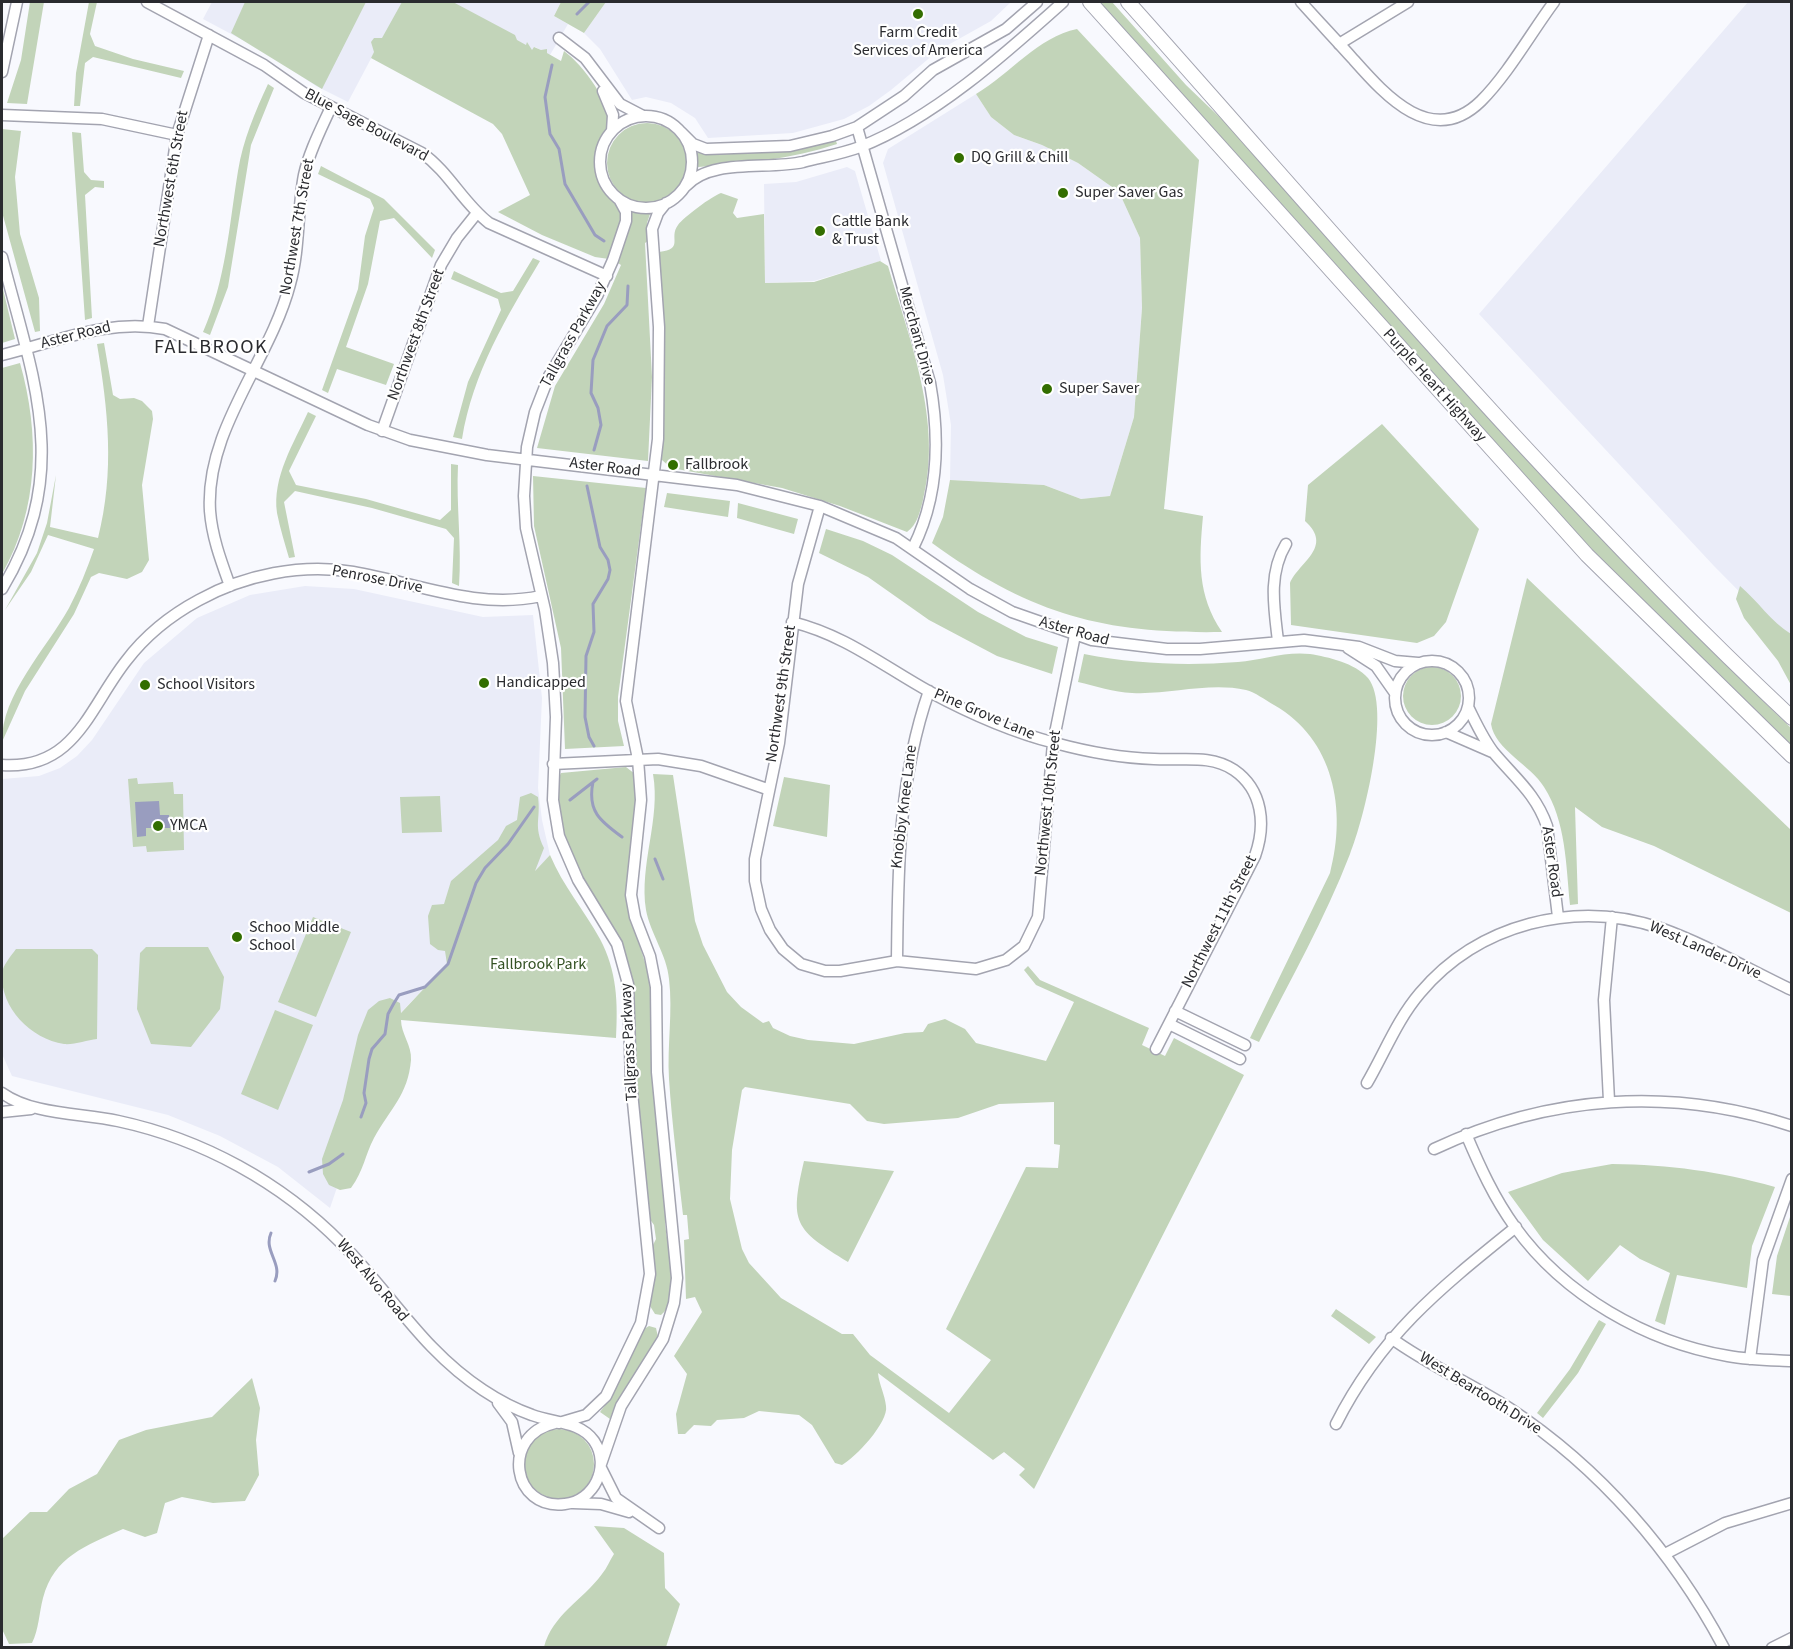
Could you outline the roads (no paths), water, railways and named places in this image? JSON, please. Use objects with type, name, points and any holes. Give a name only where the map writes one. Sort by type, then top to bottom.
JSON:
[{"type":"main road","name":"Purple Heart Highway","points":[[1090,2],[1533,496],[1664,633],[1791,756]]},
{"type":"main road","name":"Purple Heart Highway","points":[[1128,2],[1542,465],[1679,609],[1791,718]]},
{"type":"street","points":[[2,72],[17,2]]},
{"type":"street","name":"Blue Sage Boulevard","points":[[147,2],[264,65],[304,93],[429,158],[477,213],[511,234],[607,276]]},
{"type":"street","points":[[1036,2],[1006,29],[933,70],[904,96],[856,127],[832,136],[790,146],[700,148],[660,118],[643,116],[626,120],[612,131],[601,154],[601,171],[608,187],[619,199],[642,208],[666,203],[693,177],[706,171],[791,165],[862,146],[915,120],[994,62],[1063,2]]},
{"type":"street","points":[[1301,2],[1397,105],[1420,116],[1438,118],[1458,116],[1480,101],[1554,2]]},
{"type":"street","points":[[1339,44],[1408,2]]},
{"type":"street","name":"Northwest 6th Street","points":[[148,326],[177,135],[209,35]]},
{"type":"street","points":[[559,38],[573,47],[592,66],[620,104],[643,116]]},
{"type":"street","points":[[592,66],[611,109],[612,131]]},
{"type":"street","name":"Northwest 7th Street","points":[[230,586],[214,538],[210,508],[211,483],[221,441],[273,332],[290,285],[307,164],[331,107]]},
{"type":"street","points":[[2,115],[102,119],[177,135]]},
{"type":"street","name":"Merchant Drive","points":[[856,127],[930,383],[934,409],[936,452],[932,497],[913,548]]},
{"type":"street","points":[[681,132],[690,146],[692,162],[686,186]]},
{"type":"street","name":"Tallgrass Parkway","points":[[557,1423],[586,1415],[606,1396],[641,1323],[650,1274],[631,1082],[628,984],[617,944],[578,880],[562,844],[553,800],[556,717],[553,663],[524,512],[526,459],[531,427],[549,376],[607,276],[626,221],[626,212],[619,199]]},
{"type":"street","name":"Tallgrass Parkway","points":[[601,1466],[621,1406],[663,1340],[674,1303],[677,1278],[657,1072],[656,987],[650,956],[635,916],[631,895],[641,800],[638,759],[626,701],[658,439],[660,368],[652,229],[658,213],[666,203]]},
{"type":"street","name":"Northwest 8th Street","points":[[382,430],[437,275],[453,244],[477,213]]},
{"type":"street","points":[[2,257],[42,426],[41,480],[29,531],[18,559],[2,589]]},
{"type":"street","name":"Aster Road","points":[[2,355],[103,328],[148,326],[178,333],[382,430],[440,448],[736,485],[820,506],[879,529],[913,548],[993,602],[1034,621],[1075,635],[1108,643],[1167,650],[1209,649],[1278,640],[1304,640],[1359,647],[1395,661],[1418,663]]},
{"type":"street","name":"Northwest 9th Street","points":[[820,506],[805,554],[792,622],[778,743],[757,841],[756,881],[761,909],[770,930],[783,949],[801,964],[825,971],[840,971],[897,961]]},
{"type":"street","points":[[1278,640],[1273,575],[1275,564],[1286,544]]},
{"type":"street","name":"Penrose Drive","points":[[2,765],[37,762],[62,749],[85,725],[120,669],[152,633],[198,600],[230,586],[294,570],[319,569],[351,571],[477,600],[515,600],[541,596]]},
{"type":"street","name":"Pine Grove Lane","points":[[792,622],[846,641],[929,691],[987,720],[1053,743],[1115,755],[1216,762],[1237,772],[1253,790]]},
{"type":"street","name":"Northwest 10th Street","points":[[897,961],[976,969],[1006,960],[1029,940],[1038,916],[1053,743],[1075,635]]},
{"type":"street","name":"Aster Road","points":[[1345,647],[1376,666],[1395,693]]},
{"type":"street","points":[[1438,661],[1456,670],[1467,686],[1468,707],[1456,726],[1446,732],[1425,734],[1406,724],[1399,715],[1395,693],[1402,675],[1418,663],[1438,661]]},
{"type":"street","name":"Knobby Knee Lane","points":[[897,961],[899,834],[914,738],[929,691]]},
{"type":"street","name":"Aster Road","points":[[1468,707],[1495,753],[1522,782],[1543,813],[1547,826],[1558,917]]},
{"type":"street","name":"Aster Road","points":[[1446,732],[1495,753]]},
{"type":"street","points":[[553,764],[658,759],[700,766],[767,789]]},
{"type":"street","name":"Northwest 11th Street","points":[[1156,1049],[1255,856],[1262,824],[1260,807],[1253,790]]},
{"type":"street","name":"West Lander Drive","points":[[1367,1083],[1404,1015],[1419,993],[1443,969],[1469,950],[1498,934],[1532,922],[1558,917],[1612,917],[1643,923],[1671,932],[1791,990]]},
{"type":"street","points":[[1609,1101],[1604,1000],[1612,917]]},
{"type":"street","points":[[1175,1011],[1245,1045]]},
{"type":"street","points":[[1169,1024],[1240,1059]]},
{"type":"street","name":"West Alvo Road","points":[[2,1093],[20,1102],[117,1121],[164,1133],[220,1156],[261,1179],[324,1226],[362,1265],[420,1335],[454,1368],[502,1407],[512,1422],[518,1442],[519,1458]]},
{"type":"street","points":[[1434,1149],[1466,1134],[1545,1110],[1609,1101],[1705,1104],[1791,1126]]},
{"type":"street","name":"West Alvo Road","points":[[2,1112],[53,1110]]},
{"type":"street","points":[[1466,1134],[1490,1186],[1516,1227],[1561,1276],[1614,1314],[1677,1343],[1750,1359],[1791,1361]]},
{"type":"street","points":[[1750,1359],[1762,1260],[1791,1179]]},
{"type":"street","points":[[1336,1424],[1358,1382],[1391,1338],[1414,1313],[1516,1227]]},
{"type":"street","name":"West Beartooth Drive","points":[[1391,1338],[1419,1357],[1491,1398],[1551,1438],[1621,1503],[1665,1554],[1702,1607],[1724,1647]]},
{"type":"street","name":"West Alvo Road","points":[[484,1391],[522,1412],[557,1423]]},
{"type":"street","points":[[638,1514],[601,1504],[553,1504],[536,1498],[520,1476],[519,1458],[525,1441],[531,1434],[557,1423],[576,1426],[589,1435],[598,1449],[601,1466],[616,1497],[659,1528]]},
{"type":"street","points":[[571,1503],[591,1490],[601,1466]]},
{"type":"street","points":[[1665,1554],[1725,1523],[1791,1503]]},
{"type":"street","points":[[1772,1647],[1791,1638]]},
{"type":"water","points":[[159,801],[160,815],[169,815],[170,828],[146,828],[146,836],[137,837],[135,802]]},
{"type":"waterway","points":[[577,14],[589,2]]},
{"type":"waterway","points":[[552,65],[545,97],[550,134],[559,149],[565,184],[595,235],[604,241]]},
{"type":"waterway","points":[[594,450],[601,425],[598,408],[591,393],[593,360],[607,326],[627,305],[628,286]]},
{"type":"waterway","points":[[587,486],[600,547],[608,560],[610,570],[608,579],[593,604],[594,632],[586,656],[585,717],[589,737],[594,746]]},
{"type":"waterway","points":[[570,800],[597,779]]},
{"type":"waterway","points":[[593,782],[592,801],[597,814],[607,826],[622,837]]},
{"type":"waterway","points":[[361,1117],[366,1103],[364,1093],[369,1059],[372,1049],[385,1034],[388,1014],[394,1003],[399,995],[425,987],[448,964],[476,883],[485,868],[508,844],[534,807]]},
{"type":"waterway","points":[[655,859],[663,879]]},
{"type":"waterway","points":[[309,1172],[329,1164],[343,1154]]},
{"type":"waterway","points":[[271,1233],[269,1246],[277,1268],[275,1281]]},
{"type":"place","name":"Farm Credit Services of America","points":[[918,14]]},
{"type":"place","name":"DQ Grill & Chill","points":[[959,158]]},
{"type":"place","name":"Super Saver Gas","points":[[1063,193]]},
{"type":"place","name":"Cattle Bank & Trust","points":[[820,231]]},
{"type":"place","name":"Super Saver","points":[[1047,389]]},
{"type":"place","name":"Fallbrook","points":[[673,465]]},
{"type":"place","name":"Handicapped","points":[[484,683]]},
{"type":"place","name":"School Visitors","points":[[145,685]]},
{"type":"place","name":"YMCA","points":[[158,826]]},
{"type":"place","name":"Schoo Middle School","points":[[237,937]]},
{"type":"district","name":"FALLBROOK","points":[[211,349]]},
{"type":"park label","name":"Fallbrook Park","points":[[538,965]]}]
